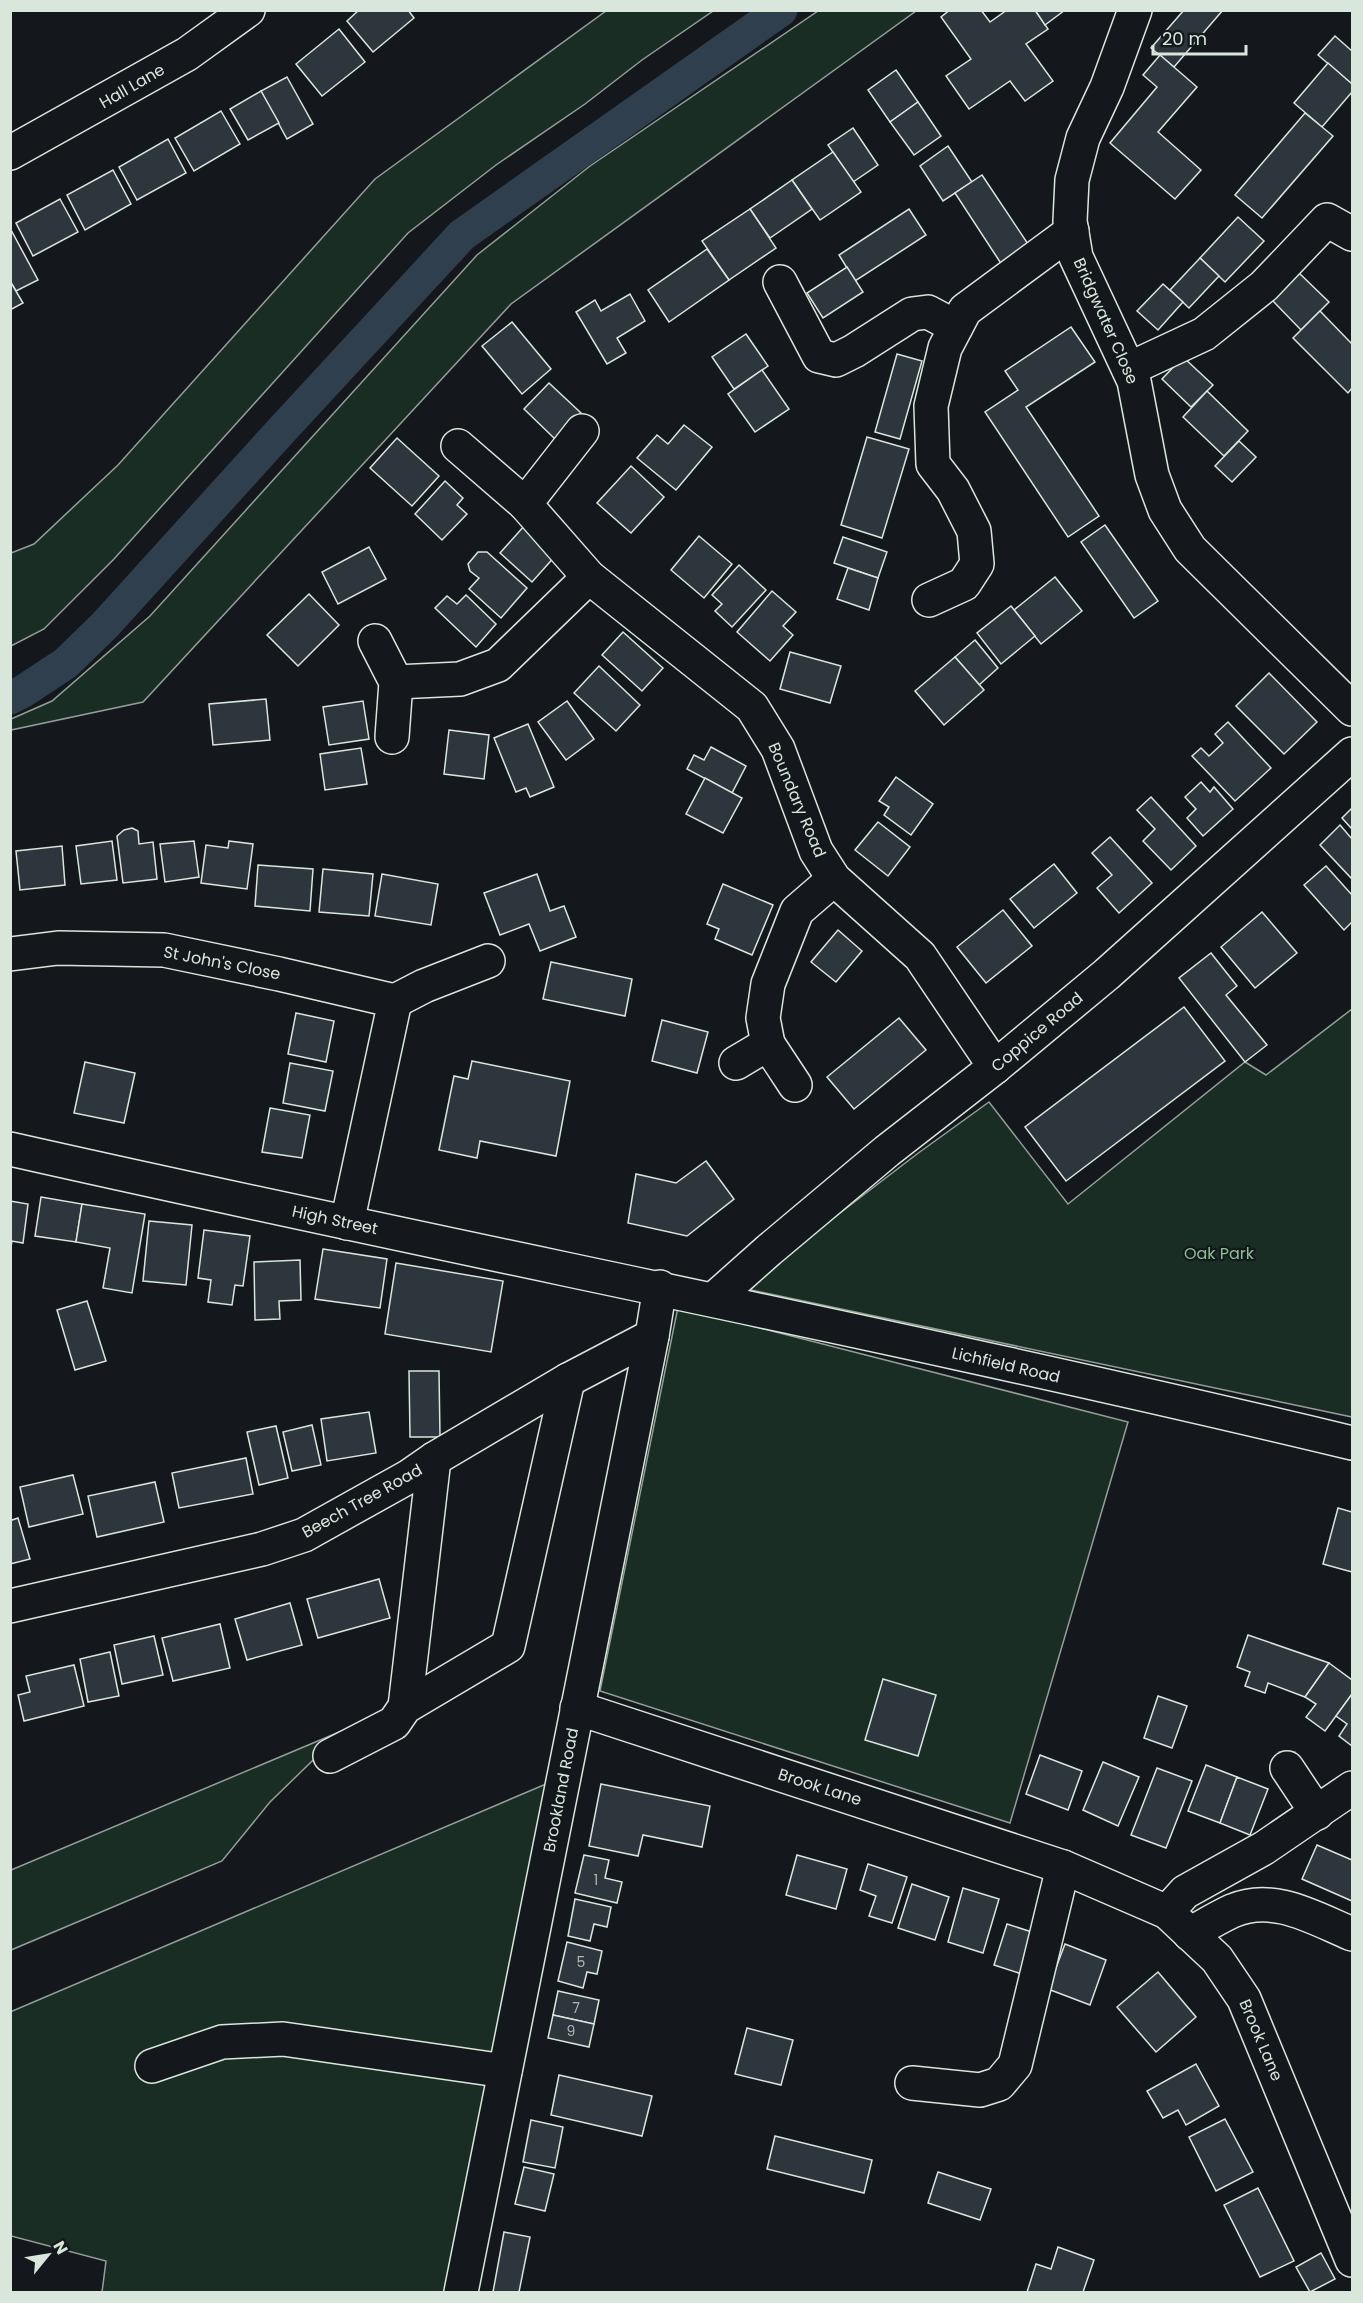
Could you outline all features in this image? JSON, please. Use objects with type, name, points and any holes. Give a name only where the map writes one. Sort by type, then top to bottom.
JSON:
[{"type":"main road","name":"Hall Lane","points":[[10,153],[187,54],[248,10]]},
{"type":"main road","name":"Bridgwater Close","points":[[1135,10],[1107,87],[1083,138],[1072,180],[1070,221],[1076,257],[1134,381],[1152,475],[1165,510],[1190,549],[1353,709]]},
{"type":"main road","points":[[1129,369],[1204,334],[1264,286],[1327,220],[1353,234]]},
{"type":"main road","points":[[929,600],[964,584],[976,564],[974,531],[953,490],[933,464],[931,406],[945,348],[965,310],[1072,231]]},
{"type":"main road","points":[[780,282],[819,356],[836,360],[912,314],[928,312],[956,327]]},
{"type":"main road","points":[[525,504],[582,431]]},
{"type":"main road","name":"Boundary Road","points":[[458,446],[525,504],[589,577],[752,707],[778,749],[816,851],[834,879],[920,956],[995,1067]]},
{"type":"main road","points":[[396,682],[460,679],[498,665],[589,577]]},
{"type":"main road","points":[[375,641],[396,682],[392,737]]},
{"type":"main road","name":"Coppice Road","points":[[714,1299],[887,1151],[995,1067],[1107,974],[1353,754]]},
{"type":"main road","points":[[795,1085],[768,1044],[763,1018],[768,984],[797,911],[834,879]]},
{"type":"main road","name":"St John's Close","points":[[10,954],[58,948],[164,950],[395,1001]]},
{"type":"main road","points":[[347,1223],[395,1001],[424,986],[488,961]]},
{"type":"main road","points":[[736,1063],[768,1044]]},
{"type":"main road","name":"High Street","points":[[10,1149],[459,1248],[660,1287]]},
{"type":"main road","name":"Lichfield Road","points":[[660,1287],[1353,1443]]},
{"type":"main road","name":"Brookland Road","points":[[461,2292],[660,1287]]},
{"type":"main road","name":"Beech Tree Road","points":[[10,1606],[262,1549],[304,1535],[408,1477],[434,1459],[568,1380],[652,1336]]},
{"type":"main road","points":[[330,1756],[394,1723],[405,1707],[508,1646],[568,1380]]},
{"type":"main road","points":[[405,1707],[434,1459]]},
{"type":"main road","name":"Brook Lane","points":[[578,1708],[1063,1867],[1179,1923],[1217,1959],[1244,1999],[1353,2260]]},
{"type":"main road","points":[[1287,1768],[1317,1813]]},
{"type":"main road","points":[[1353,1788],[1237,1864],[1185,1892],[1179,1923],[1266,1904],[1287,1907],[1353,1934]]},
{"type":"main road","points":[[912,2083],[980,2090],[999,2084],[1015,2066],[1063,1867]]},
{"type":"main road","points":[[152,2066],[222,2042],[284,2039],[505,2071]]},
{"type":"green space","points":[[606,11],[713,11],[496,165],[408,233],[114,559],[44,629],[11,646],[11,553],[34,544],[118,465],[375,179]]},
{"type":"green space","points":[[818,11],[916,11],[511,304],[143,702],[11,730],[11,719],[52,701],[150,616],[477,255],[590,166]]},
{"type":"green space","name":"Oak Park","points":[[1352,1009],[1352,1417],[742,1288],[989,1102],[1068,1204],[1245,1062],[1266,1075]]},
{"type":"green space","points":[[678,1307],[1128,1422],[1010,1823],[600,1691]]},
{"type":"green space","points":[[344,1730],[270,1802],[222,1861],[11,1950],[11,1870]]},
{"type":"green space","points":[[546,1784],[446,2292],[102,2292],[106,2261],[11,2236],[10,2012]]},
{"type":"building","points":[[359,10],[408,10],[414,18],[373,52],[347,21]]},
{"type":"building","points":[[950,10],[981,10],[990,22],[1007,10],[1035,10],[1048,29],[1026,44],[1053,81],[1025,101],[1010,81],[969,109],[946,76],[971,59],[941,17]]},
{"type":"building","points":[[1035,10],[1065,10],[1045,25]]},
{"type":"building","points":[[1184,10],[1223,10],[1174,67],[1151,48]]},
{"type":"building","points":[[339,29],[365,62],[322,96],[296,64]]},
{"type":"building","points":[[1335,36],[1352,51],[1352,84],[1318,55]]},
{"type":"building","points":[[1160,55],[1197,87],[1158,132],[1201,170],[1175,199],[1110,143],[1157,87],[1143,75]]},
{"type":"building","points":[[1328,63],[1352,84],[1352,92],[1322,127],[1294,103]]},
{"type":"building","points":[[896,70],[918,102],[890,122],[868,90]]},
{"type":"building","points":[[287,77],[313,124],[287,139],[261,91]]},
{"type":"building","points":[[261,91],[279,123],[248,140],[230,109]]},
{"type":"building","points":[[918,102],[941,136],[914,155],[890,122]]},
{"type":"building","points":[[221,111],[240,144],[194,171],[175,138]]},
{"type":"building","points":[[1305,113],[1333,136],[1262,218],[1235,195]]},
{"type":"building","points":[[853,128],[878,165],[853,182],[828,145]]},
{"type":"building","points":[[168,139],[186,173],[137,200],[119,167]]},
{"type":"building","points":[[948,146],[972,182],[943,201],[920,166]]},
{"type":"building","points":[[833,152],[861,192],[820,220],[792,180]]},
{"type":"building","points":[[113,170],[131,204],[85,230],[67,195]]},
{"type":"building","points":[[982,175],[1030,247],[1002,265],[955,193]]},
{"type":"building","points":[[792,180],[812,209],[770,238],[750,209]]},
{"type":"building","points":[[60,199],[78,232],[33,256],[16,223]]},
{"type":"building","points":[[750,209],[776,248],[729,280],[702,241]]},
{"type":"building","points":[[909,209],[926,235],[855,281],[839,255]]},
{"type":"building","points":[[1238,217],[1264,241],[1225,282],[1200,258]]},
{"type":"building","points":[[10,228],[38,280],[16,291],[10,281]]},
{"type":"building","points":[[707,249],[729,280],[669,322],[648,290]]},
{"type":"building","points":[[1200,258],[1219,276],[1189,308],[1170,290]]},
{"type":"building","points":[[847,267],[863,292],[823,318],[807,293]]},
{"type":"building","points":[[1298,272],[1329,302],[1301,330],[1271,299]]},
{"type":"building","points":[[10,281],[23,303],[10,310]]},
{"type":"building","points":[[1163,284],[1183,302],[1158,330],[1137,311]]},
{"type":"building","points":[[630,294],[645,321],[617,338],[626,353],[607,364],[576,312],[595,300],[601,311]]},
{"type":"building","points":[[1320,311],[1352,344],[1352,388],[1348,393],[1293,338]]},
{"type":"building","points":[[512,322],[551,369],[522,394],[482,346]]},
{"type":"building","points":[[1071,327],[1095,362],[1026,407],[1099,516],[1068,537],[985,412],[1018,390],[1005,371]]},
{"type":"building","points":[[746,334],[768,366],[734,389],[712,357]]},
{"type":"building","points":[[897,354],[922,361],[900,439],[875,432]]},
{"type":"building","points":[[1183,357],[1213,385],[1191,407],[1162,379]]},
{"type":"building","points":[[762,370],[789,409],[755,432],[728,394]]},
{"type":"building","points":[[549,383],[581,413],[555,439],[524,409]]},
{"type":"building","points":[[1207,391],[1248,431],[1224,456],[1183,417]]},
{"type":"building","points":[[684,425],[712,447],[676,490],[637,458],[657,435],[668,444]]},
{"type":"building","points":[[867,437],[909,449],[882,538],[841,525]]},
{"type":"building","points":[[397,438],[439,476],[412,506],[370,468]]},
{"type":"building","points":[[1239,441],[1256,457],[1232,482],[1215,466]]},
{"type":"building","points":[[631,466],[664,497],[631,533],[597,503]]},
{"type":"building","points":[[445,481],[463,498],[457,505],[467,514],[442,540],[415,514]]},
{"type":"building","points":[[525,525],[557,554],[532,582],[500,553]]},
{"type":"building","points":[[1105,525],[1158,601],[1134,618],[1081,542]]},
{"type":"building","points":[[699,536],[732,564],[704,598],[671,570]]},
{"type":"building","points":[[843,537],[887,552],[878,578],[834,563]]},
{"type":"building","points":[[369,547],[386,579],[338,604],[322,572]]},
{"type":"building","points":[[478,552],[487,552],[527,588],[501,618],[469,589],[479,578],[470,571],[468,564]]},
{"type":"building","points":[[739,565],[766,590],[732,627],[715,611],[722,604],[712,595]]},
{"type":"building","points":[[848,568],[878,578],[869,610],[837,599]]},
{"type":"building","points":[[1055,577],[1082,611],[1041,644],[1014,610]]},
{"type":"building","points":[[772,591],[796,612],[783,626],[793,635],[770,661],[737,632]]},
{"type":"building","points":[[309,594],[339,625],[298,666],[267,635]]},
{"type":"building","points":[[466,595],[496,624],[476,647],[435,608],[447,596],[457,604]]},
{"type":"building","points":[[1011,606],[1035,636],[1001,664],[977,633]]},
{"type":"building","points":[[623,632],[663,668],[642,691],[602,655]]},
{"type":"building","points":[[975,640],[998,668],[979,685],[955,657]]},
{"type":"building","points":[[790,652],[841,666],[830,703],[780,689]]},
{"type":"building","points":[[955,657],[984,690],[944,725],[915,691]]},
{"type":"building","points":[[599,666],[640,705],[616,731],[574,693]]},
{"type":"building","points":[[1269,673],[1317,722],[1284,754],[1236,706]]},
{"type":"building","points":[[266,699],[270,740],[213,745],[209,704]]},
{"type":"building","points":[[363,701],[369,739],[329,745],[323,707]]},
{"type":"building","points":[[567,701],[594,739],[566,760],[538,722]]},
{"type":"building","points":[[1228,722],[1271,768],[1235,801],[1192,756],[1201,748],[1209,756],[1223,743],[1215,734]]},
{"type":"building","points":[[528,724],[554,787],[530,797],[526,788],[516,792],[494,738]]},
{"type":"building","points":[[449,730],[489,735],[484,779],[444,774]]},
{"type":"building","points":[[711,747],[746,766],[732,793],[687,769],[694,755],[704,760]]},
{"type":"building","points":[[361,748],[367,784],[325,790],[320,754]]},
{"type":"building","points":[[896,777],[933,804],[911,835],[884,815],[889,807],[879,801]]},
{"type":"building","points":[[705,778],[742,798],[723,833],[686,814]]},
{"type":"building","points":[[1201,782],[1210,792],[1214,787],[1233,809],[1203,836],[1187,818],[1196,809],[1185,797]]},
{"type":"building","points":[[1151,797],[1196,846],[1171,870],[1143,841],[1155,829],[1137,810]]},
{"type":"building","points":[[1352,808],[1352,829],[1342,818]]},
{"type":"building","points":[[878,822],[910,847],[888,876],[855,850]]},
{"type":"building","points":[[1340,825],[1352,839],[1352,879],[1320,845]]},
{"type":"building","points":[[132,828],[138,831],[139,844],[153,842],[157,879],[123,883],[117,836],[124,830]]},
{"type":"building","points":[[1110,837],[1152,883],[1119,913],[1097,888],[1112,875],[1092,853]]},
{"type":"building","points":[[112,841],[117,880],[81,884],[76,846]]},
{"type":"building","points":[[194,841],[199,877],[165,882],[160,844]]},
{"type":"building","points":[[229,841],[253,844],[247,889],[201,883],[206,845],[228,848]]},
{"type":"building","points":[[62,846],[65,885],[20,890],[16,851]]},
{"type":"building","points":[[1054,864],[1077,893],[1034,928],[1010,899]]},
{"type":"building","points":[[258,865],[313,869],[310,911],[255,906]]},
{"type":"building","points":[[1326,866],[1352,895],[1352,922],[1344,930],[1304,885]]},
{"type":"building","points":[[323,869],[373,874],[369,916],[319,912]]},
{"type":"building","points":[[382,874],[438,884],[431,925],[375,916]]},
{"type":"building","points":[[537,874],[550,911],[564,906],[576,937],[540,951],[529,924],[500,935],[484,893]]},
{"type":"building","points":[[723,884],[773,905],[752,955],[715,939],[719,929],[707,924]]},
{"type":"building","points":[[1003,910],[1032,946],[986,983],[957,947]]},
{"type":"building","points":[[1262,912],[1297,953],[1255,988],[1221,947]]},
{"type":"building","points":[[838,930],[862,951],[836,982],[811,962]]},
{"type":"building","points":[[1211,953],[1237,986],[1226,995],[1267,1045],[1245,1062],[1179,978]]},
{"type":"building","points":[[551,962],[632,979],[625,1016],[543,999]]},
{"type":"building","points":[[1184,1007],[1225,1061],[1066,1181],[1025,1127]]},
{"type":"building","points":[[296,1013],[334,1021],[326,1062],[288,1054]]},
{"type":"building","points":[[899,1018],[926,1050],[854,1109],[827,1077]]},
{"type":"building","points":[[662,1020],[708,1032],[697,1073],[652,1061]]},
{"type":"building","points":[[472,1061],[570,1081],[556,1156],[480,1141],[477,1158],[439,1150],[454,1076],[468,1079]]},
{"type":"building","points":[[85,1062],[135,1073],[124,1123],[74,1113]]},
{"type":"building","points":[[290,1063],[333,1071],[325,1111],[283,1103]]},
{"type":"building","points":[[270,1108],[310,1115],[302,1158],[262,1152]]},
{"type":"building","points":[[706,1161],[734,1199],[687,1236],[628,1223],[636,1174],[676,1183]]},
{"type":"building","points":[[41,1197],[82,1204],[76,1242],[35,1236]]},
{"type":"building","points":[[10,1201],[28,1204],[23,1243],[12,1241],[10,1252]]},
{"type":"building","points":[[82,1204],[145,1214],[132,1293],[103,1288],[110,1248],[76,1242]]},
{"type":"building","points":[[149,1221],[192,1225],[186,1285],[143,1281]]},
{"type":"building","points":[[204,1230],[250,1236],[243,1286],[235,1285],[232,1305],[208,1302],[211,1280],[198,1278]]},
{"type":"building","points":[[323,1249],[387,1259],[380,1308],[315,1299]]},
{"type":"building","points":[[300,1260],[301,1300],[279,1301],[280,1319],[255,1320],[254,1262]]},
{"type":"building","points":[[396,1263],[503,1281],[491,1352],[385,1334]]},
{"type":"building","points":[[87,1301],[106,1361],[75,1370],[57,1310]]},
{"type":"building","points":[[409,1371],[439,1371],[440,1437],[410,1437]]},
{"type":"building","points":[[369,1412],[376,1453],[327,1461],[321,1419]]},
{"type":"building","points":[[312,1425],[321,1465],[292,1471],[283,1432]]},
{"type":"building","points":[[276,1426],[288,1478],[259,1485],[247,1432]]},
{"type":"building","points":[[246,1458],[253,1494],[179,1508],[172,1473]]},
{"type":"building","points":[[73,1475],[83,1514],[29,1527],[20,1487]]},
{"type":"building","points":[[155,1482],[164,1522],[97,1537],[88,1496]]},
{"type":"building","points":[[1338,1508],[1352,1512],[1352,1572],[1323,1564]]},
{"type":"building","points":[[10,1516],[12,1520],[18,1518],[30,1559],[10,1564]]},
{"type":"building","points":[[379,1579],[390,1618],[318,1638],[307,1599]]},
{"type":"building","points":[[290,1603],[302,1645],[247,1660],[235,1619]]},
{"type":"building","points":[[220,1624],[230,1668],[173,1681],[162,1638]]},
{"type":"building","points":[[1248,1635],[1329,1663],[1305,1697],[1268,1683],[1265,1693],[1245,1686],[1250,1672],[1237,1667]]},
{"type":"building","points":[[154,1636],[163,1675],[122,1684],[114,1645]]},
{"type":"building","points":[[110,1652],[119,1696],[88,1702],[80,1659]]},
{"type":"building","points":[[1329,1663],[1352,1680],[1352,1694],[1325,1731],[1306,1717],[1316,1704],[1305,1697]]},
{"type":"building","points":[[74,1665],[84,1706],[24,1721],[18,1695],[30,1692],[26,1676]]},
{"type":"building","points":[[883,1679],[936,1695],[918,1756],[865,1740]]},
{"type":"building","points":[[1352,1694],[1352,1746],[1339,1736],[1347,1724],[1336,1716]]},
{"type":"building","points":[[1158,1696],[1187,1706],[1172,1748],[1144,1738]]},
{"type":"building","points":[[1040,1755],[1082,1771],[1068,1810],[1026,1794]]},
{"type":"building","points":[[1103,1762],[1139,1777],[1118,1826],[1083,1810]]},
{"type":"building","points":[[1206,1765],[1237,1777],[1220,1823],[1188,1811]]},
{"type":"building","points":[[1157,1768],[1192,1781],[1166,1848],[1131,1835]]},
{"type":"building","points":[[1237,1777],[1268,1789],[1250,1835],[1220,1823]]},
{"type":"building","points":[[601,1784],[710,1806],[702,1847],[643,1835],[638,1856],[589,1846]]},
{"type":"building","points":[[1317,1845],[1352,1860],[1352,1901],[1302,1879]]},
{"type":"building","points":[[584,1855],[609,1860],[605,1878],[622,1882],[617,1903],[575,1893]]},
{"type":"building","points":[[797,1855],[847,1869],[836,1909],[786,1895]]},
{"type":"building","points":[[868,1864],[907,1877],[892,1923],[869,1916],[876,1896],[860,1890]]},
{"type":"building","points":[[912,1884],[949,1897],[935,1940],[898,1928]]},
{"type":"building","points":[[963,1888],[999,1899],[983,1953],[948,1942]]},
{"type":"building","points":[[575,1899],[611,1907],[607,1927],[594,1924],[590,1941],[568,1936]]},
{"type":"building","points":[[1007,1924],[1038,1934],[1025,1975],[994,1965]]},
{"type":"building","points":[[567,1942],[602,1951],[597,1974],[587,1972],[583,1988],[558,1981]]},
{"type":"building","points":[[1065,1944],[1106,1960],[1090,2005],[1048,1989]]},
{"type":"building","points":[[1158,1972],[1196,2017],[1156,2052],[1117,2007]]},
{"type":"building","points":[[558,1991],[599,2000],[594,2024],[553,2015]]},
{"type":"building","points":[[553,2015],[594,2024],[589,2047],[548,2038]]},
{"type":"building","points":[[747,2028],[793,2040],[781,2085],[735,2074]]},
{"type":"building","points":[[1196,2064],[1219,2106],[1186,2125],[1178,2110],[1163,2118],[1147,2091]]},
{"type":"building","points":[[559,2075],[652,2096],[642,2136],[551,2115]]},
{"type":"building","points":[[1225,2119],[1253,2172],[1216,2191],[1189,2137]]},
{"type":"building","points":[[531,2120],[563,2127],[555,2168],[523,2162]]},
{"type":"building","points":[[775,2136],[872,2160],[864,2193],[767,2169]]},
{"type":"building","points":[[524,2167],[554,2174],[545,2211],[515,2204]]},
{"type":"building","points":[[938,2172],[991,2189],[980,2220],[928,2203]]},
{"type":"building","points":[[1258,2188],[1294,2261],[1260,2277],[1224,2205]]},
{"type":"building","points":[[504,2232],[530,2237],[519,2292],[493,2292]]},
{"type":"building","points":[[1058,2247],[1094,2260],[1083,2292],[1027,2292],[1036,2264],[1051,2269]]},
{"type":"building","points":[[1321,2253],[1335,2279],[1310,2292],[1296,2267]]},
{"type":"waterway","points":[[10,698],[66,663],[105,625],[462,235],[781,10]]}]
